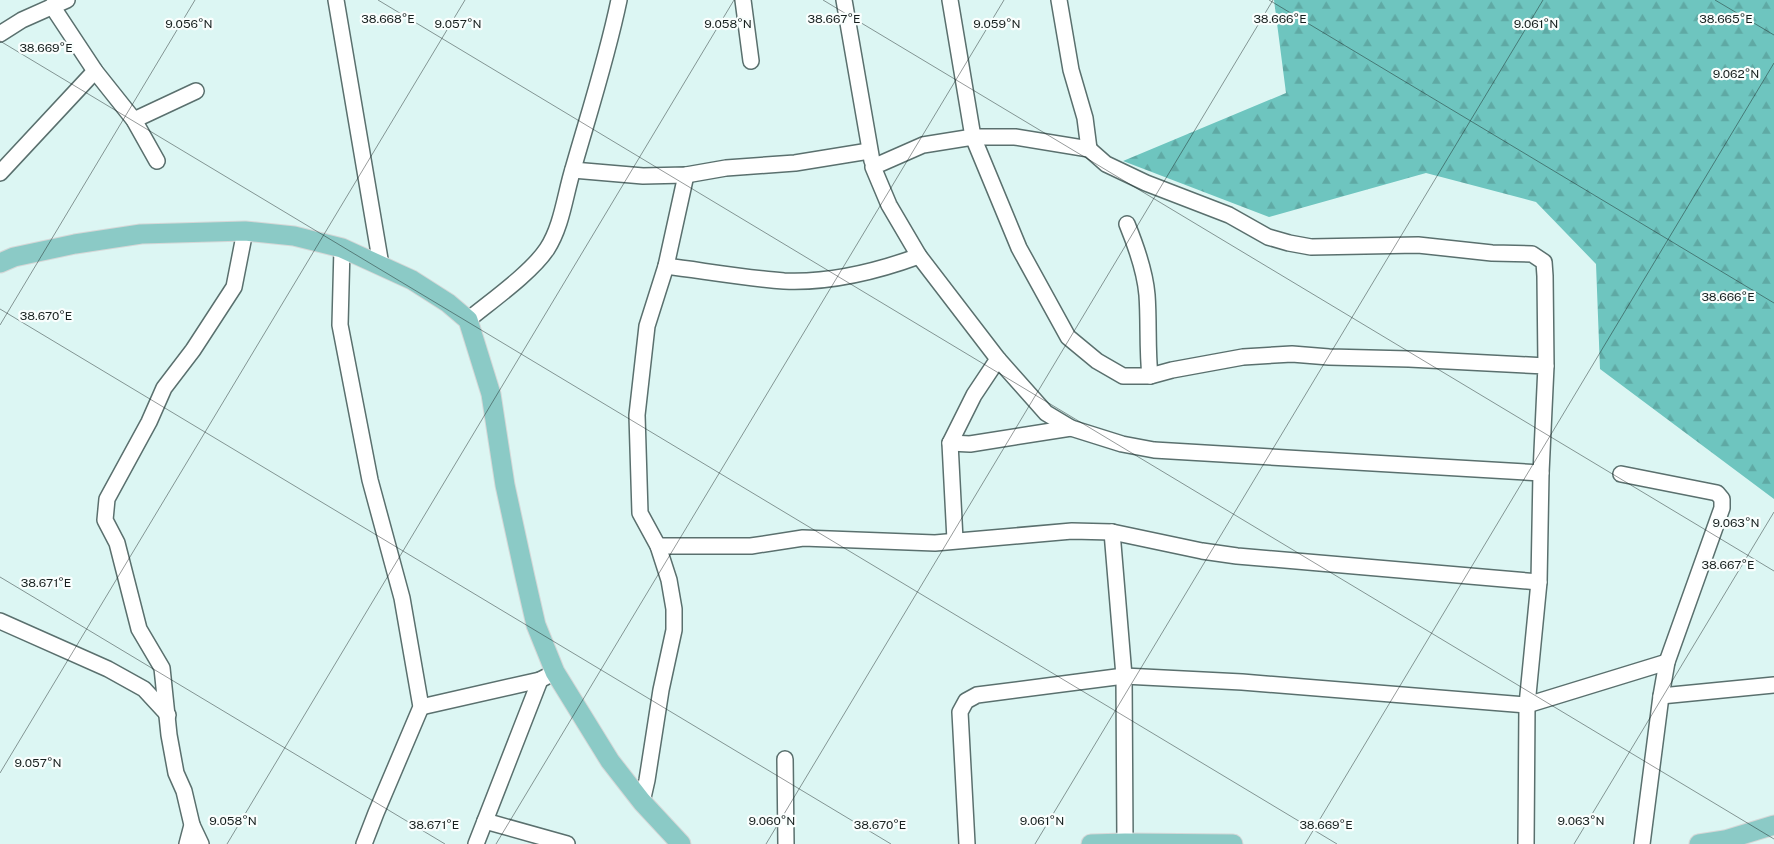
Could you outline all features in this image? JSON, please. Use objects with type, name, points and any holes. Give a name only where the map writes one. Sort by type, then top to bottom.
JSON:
[{"type":"main road","points":[[0,263],[14,257],[74,244],[141,234],[245,231],[294,236],[342,248],[381,265],[412,280],[448,303],[468,320],[491,394],[505,485],[548,676],[610,762],[642,802],[681,844]]},
{"type":"main road","points":[[1699,844],[1730,842],[1774,825]]},
{"type":"main road","points":[[1093,844],[1232,844]]},
{"type":"street","points":[[0,34],[22,20],[67,0]]},
{"type":"street","points":[[336,0],[381,265]]},
{"type":"street","points":[[468,320],[537,262],[548,248],[556,231],[600,82],[619,0]]},
{"type":"street","points":[[743,0],[751,62]]},
{"type":"street","points":[[844,0],[869,151],[873,167],[890,205],[919,256],[998,359],[1046,412],[1071,428],[1122,444],[1154,450],[1541,474]]},
{"type":"street","points":[[950,0],[973,137],[1019,248],[1068,337],[1097,361],[1123,376],[1150,376],[1243,357],[1292,354],[1329,358],[1409,359],[1546,366]]},
{"type":"street","points":[[1059,0],[1072,70],[1086,118],[1090,149]]},
{"type":"street","points":[[52,6],[95,71],[134,120],[157,161]]},
{"type":"street","points":[[0,173],[95,71]]},
{"type":"street","points":[[134,120],[196,91]]},
{"type":"street","points":[[873,167],[923,145],[973,137],[1015,138],[1090,149],[1106,164],[1146,183],[1229,215],[1268,237],[1289,243],[1312,247],[1418,245],[1492,253],[1532,254],[1544,262],[1546,366],[1539,582],[1527,705],[1526,844]]},
{"type":"street","points":[[573,170],[643,176],[686,175],[726,168],[795,163],[869,151]]},
{"type":"street","points":[[642,802],[661,690],[674,630],[674,609],[669,580],[658,546],[640,513],[637,415],[647,326],[666,266],[686,175]]},
{"type":"street","points":[[1127,224],[1143,272],[1147,294],[1150,376]]},
{"type":"street","points":[[201,844],[192,825],[184,791],[176,773],[169,735],[162,668],[139,629],[117,543],[106,520],[107,499],[149,422],[164,388],[234,287],[245,231]]},
{"type":"street","points":[[342,248],[340,325],[370,480],[402,598],[421,707],[364,844]]},
{"type":"street","points":[[666,266],[786,281],[830,278],[887,268],[919,256]]},
{"type":"street","points":[[955,540],[950,443],[974,395],[998,359]]},
{"type":"street","points":[[950,443],[970,444],[1071,428]]},
{"type":"street","points":[[1621,474],[1716,494],[1722,499],[1722,508],[1667,662],[1642,844]]},
{"type":"street","points":[[658,546],[752,546],[804,538],[935,543],[1072,532],[1112,532],[1202,551],[1237,556],[1539,582]]},
{"type":"street","points":[[1112,532],[1124,676],[1125,843]]},
{"type":"street","points":[[0,621],[116,673],[144,689],[168,715]]},
{"type":"street","points":[[967,844],[960,712],[966,701],[977,696],[1124,676],[1242,682],[1527,705],[1667,662]]},
{"type":"street","points":[[421,707],[548,676]]},
{"type":"street","points":[[476,844],[548,676]]},
{"type":"street","points":[[1661,696],[1774,684]]},
{"type":"street","points":[[785,759],[786,844]]},
{"type":"street","points":[[485,821],[567,844]]},
{"type":"street","points":[[187,844],[192,825]]},
{"type":"green space","points":[[1274,0],[1774,0],[1774,499],[1600,369],[1596,264],[1536,202],[1426,173],[1269,217],[1123,161],[1286,93]]}]
